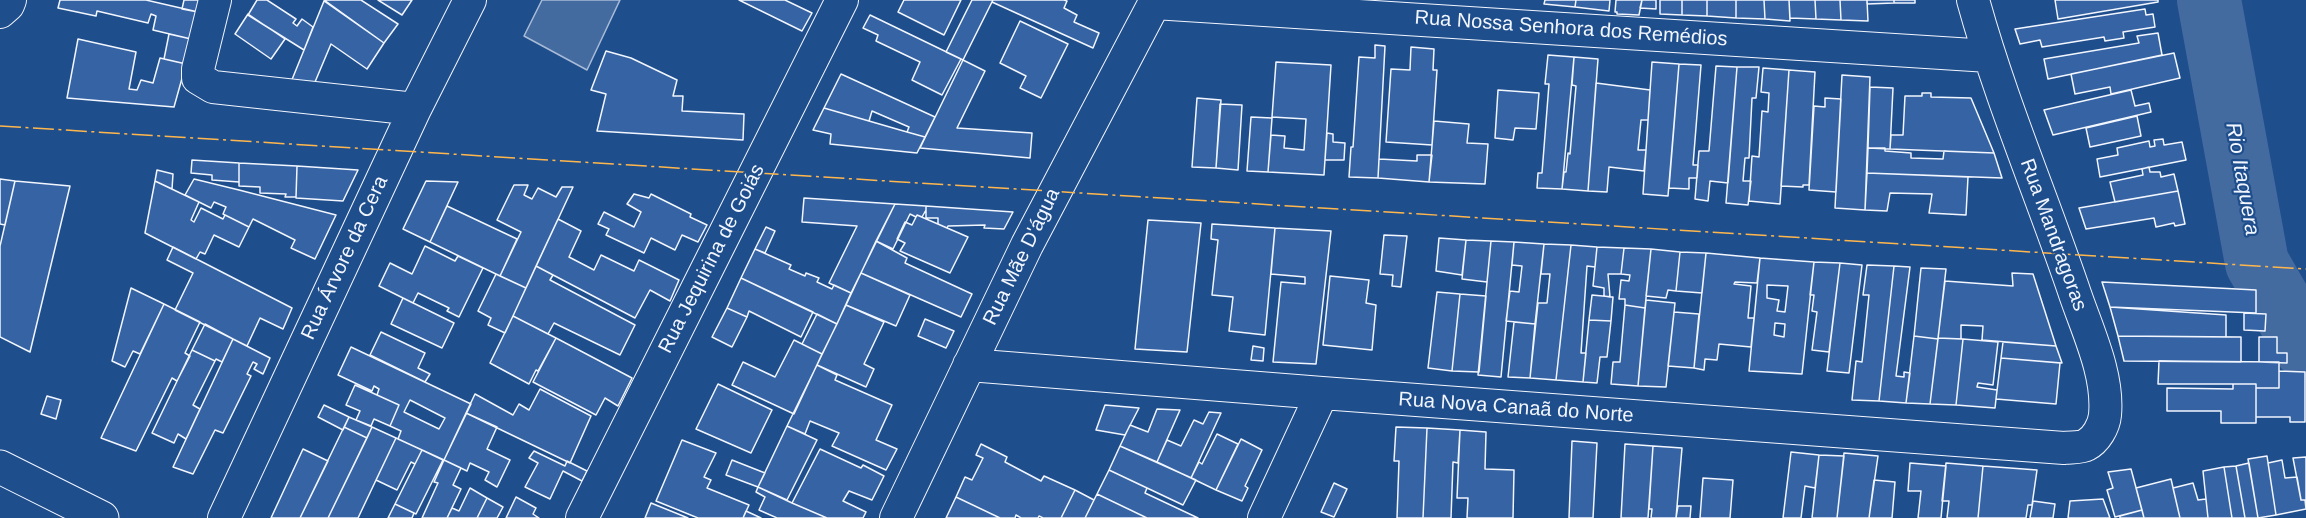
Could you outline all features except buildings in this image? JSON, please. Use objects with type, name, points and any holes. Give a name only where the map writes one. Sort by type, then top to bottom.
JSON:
[{"type":"main road","points":[[0,467],[102,518]]},
{"type":"street","points":[[0,12],[10,0]]},
{"type":"street","points":[[215,0],[198,69],[198,78],[213,87],[415,109]]},
{"type":"street","name":"Rua Árvore da Cera","points":[[224,518],[415,109],[470,0]]},
{"type":"street","name":"Rua Jequirina de Goiás","points":[[582,518],[843,0]]},
{"type":"street","name":"Rua Mandragoras","points":[[1973,0],[1989,56],[2096,355],[2105,391],[2105,418],[2098,434],[2086,446],[2064,448]]},
{"type":"street","name":"Rua Nossa Senhora dos Remédios","points":[[1155,2],[1989,56]]},
{"type":"street","name":"Rua Mãe D'água","points":[[896,518],[1027,244],[1155,2]]},
{"type":"street","name":"Rua Nova Canaã do Norte","points":[[969,364],[1322,393],[2064,448]]},
{"type":"street","points":[[1264,518],[1322,393]]},
{"type":"water","points":[[542,0],[620,0],[587,70],[524,36]]},
{"type":"waterway","name":"Rio Itaquera","points":[[2209,0],[2257,263],[2306,348]]},
{"type":"power","points":[[0,126],[2306,269]]}]
